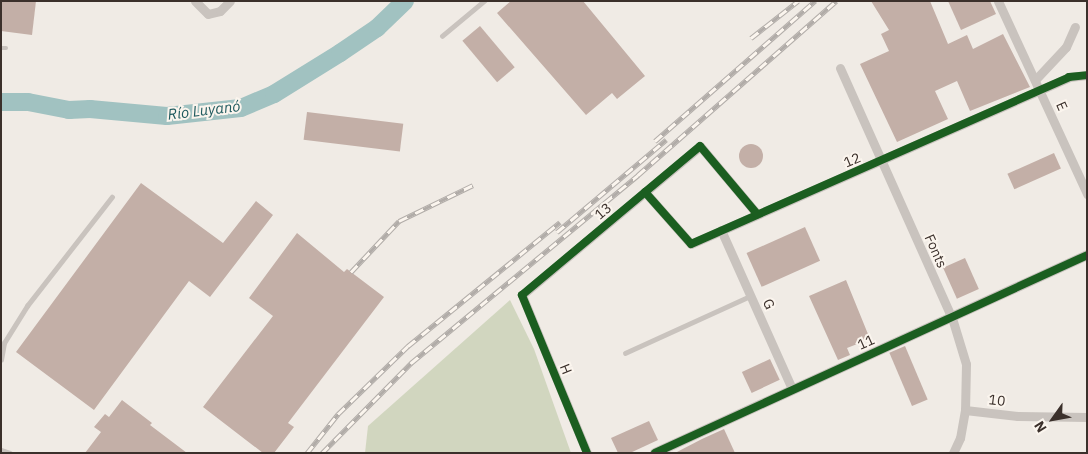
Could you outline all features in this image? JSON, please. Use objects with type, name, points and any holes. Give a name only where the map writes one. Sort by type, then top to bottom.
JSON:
[{"type":"street","points":[[195,1],[208,14],[220,12],[230,1]]},
{"type":"street","name":"E","points":[[998,1],[1087,194]]},
{"type":"street","points":[[1035,80],[1066,47],[1075,28]]},
{"type":"street","name":"Fonts","points":[[840,68],[952,318],[966,364],[965,410],[960,438],[952,453]]},
{"type":"street","name":"12","points":[[645,192],[691,244],[881,162],[1069,77],[1087,75]]},
{"type":"street","name":"13","points":[[522,295],[700,146],[757,214]]},
{"type":"street","name":"G","points":[[721,230],[792,389]]},
{"type":"street","name":"11","points":[[656,453],[1087,255]]},
{"type":"street","name":"H","points":[[522,295],[587,453]]},
{"type":"street","name":"10","points":[[965,410],[1018,416],[1087,417]]},
{"type":"lane","points":[[442,36],[484,1]]},
{"type":"lane","points":[[1,360],[4,343],[27,306],[112,197]]},
{"type":"lane","points":[[625,352],[750,296]]},
{"type":"lane","points":[[1,450],[10,453]]},
{"type":"green space","points":[[510,300],[534,349],[571,453],[365,453],[368,426]]},
{"type":"building","points":[[1,1],[36,1],[32,35],[1,31]]},
{"type":"building","points":[[511,1],[583,1],[645,76],[617,99],[612,93],[586,115],[497,13]]},
{"type":"building","points":[[871,1],[930,1],[948,44],[967,35],[973,49],[1003,34],[1030,87],[970,111],[957,81],[935,91],[948,119],[897,142],[860,64],[889,51],[881,34],[889,30]]},
{"type":"building","points":[[948,1],[990,1],[996,14],[961,30]]},
{"type":"building","points":[[480,26],[515,67],[497,82],[462,41]]},
{"type":"building","points":[[307,112],[403,124],[400,152],[304,140]]},
{"type":"building","points":[[751,144],[760,147],[763,156],[760,165],[751,168],[742,165],[739,156],[742,147]]},
{"type":"building","points":[[1054,153],[1061,169],[1014,189],[1007,174]]},
{"type":"building","points":[[141,183],[223,243],[256,201],[273,215],[210,297],[189,281],[94,410],[16,352]]},
{"type":"building","points":[[805,227],[820,261],[762,287],[747,253]]},
{"type":"building","points":[[297,233],[344,272],[347,269],[384,297],[288,423],[294,427],[274,453],[263,453],[203,407],[273,316],[249,298]]},
{"type":"building","points":[[965,258],[979,289],[957,299],[943,268]]},
{"type":"building","points":[[846,280],[870,339],[847,348],[850,355],[838,360],[809,296]]},
{"type":"building","points":[[905,346],[928,399],[912,406],[889,353]]},
{"type":"building","points":[[770,359],[780,380],[752,393],[742,372]]},
{"type":"building","points":[[122,400],[152,423],[150,425],[187,453],[85,453],[101,432],[94,427],[105,414],[109,417]]},
{"type":"building","points":[[649,421],[658,440],[630,453],[618,453],[611,438]]},
{"type":"building","points":[[724,429],[735,453],[675,453],[702,439]]},
{"type":"waterway","name":"Río Luyanó","points":[[1,102],[28,102],[69,110],[90,109],[167,116],[241,108],[274,94],[340,53],[377,28],[405,1]]},
{"type":"railway","points":[[751,38],[798,1]]},
{"type":"railway","points":[[655,141],[815,1]]},
{"type":"railway","points":[[322,453],[411,363],[638,175],[836,1]]},
{"type":"railway","points":[[557,232],[666,140]]},
{"type":"railway","points":[[351,272],[399,221],[473,185]]},
{"type":"railway","points":[[307,453],[338,414],[408,346],[560,222]]},
{"type":"cycle path","points":[[645,192],[691,244],[1069,77],[1087,75]]},
{"type":"cycle path","points":[[587,453],[522,295],[700,146],[757,214]]},
{"type":"cycle path","points":[[655,453],[1087,255]]}]
